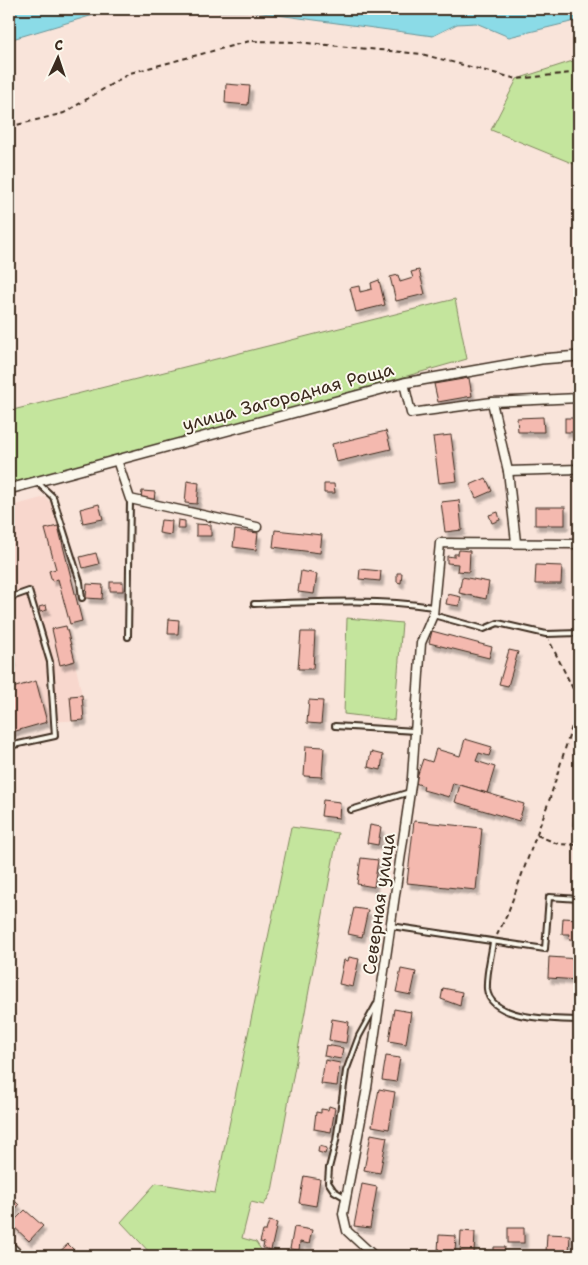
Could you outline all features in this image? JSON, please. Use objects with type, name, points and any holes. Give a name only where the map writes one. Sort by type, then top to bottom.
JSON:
[{"type":"street","name":"улица Загородная Роща","points":[[9,489],[404,383],[541,359],[579,356]]},
{"type":"street","points":[[404,383],[411,413],[492,402],[579,398]]},
{"type":"street","points":[[492,402],[508,470],[516,542],[579,544]]},
{"type":"street","points":[[117,460],[130,499],[256,527]]},
{"type":"street","points":[[508,470],[579,469]]},
{"type":"street","name":"Северная улица","points":[[374,1256],[347,1231],[343,1214],[367,1088],[391,926],[410,792],[421,643],[432,615],[440,543],[516,542]]},
{"type":"street","points":[[9,1245],[20,1256]]},
{"type":"lane","points":[[36,482],[53,497],[80,582],[82,598]]},
{"type":"lane","points":[[128,637],[130,499]]},
{"type":"lane","points":[[9,598],[29,592],[50,662],[55,736],[9,746]]},
{"type":"lane","points":[[254,604],[347,601],[407,602],[433,607]]},
{"type":"lane","points":[[432,615],[484,629],[498,622],[546,634],[579,633]]},
{"type":"lane","points":[[335,726],[415,731]]},
{"type":"lane","points":[[351,810],[410,792]]},
{"type":"lane","points":[[391,926],[546,949],[549,897],[579,899]]},
{"type":"lane","points":[[493,942],[488,989],[492,1001],[504,1010],[535,1018],[579,1020]]},
{"type":"lane","points":[[346,1198],[334,1191],[328,1182],[328,1168],[336,1141],[346,1071],[360,1036],[380,998]]},
{"type":"path","points":[[9,127],[64,113],[96,96],[130,73],[250,41],[296,42],[421,54],[517,79],[579,72]]},
{"type":"path","points":[[493,942],[507,915],[537,835],[578,710],[576,695],[546,634]]},
{"type":"path","points":[[537,835],[558,844],[579,845]]},
{"type":"shaded area","points":[[45,497],[52,504],[82,621],[67,626],[82,695],[84,720],[47,722],[9,733],[9,507]]},
{"type":"green space","points":[[579,59],[579,166],[491,130],[517,79]]},
{"type":"green space","points":[[455,299],[467,359],[9,489],[9,411]]},
{"type":"green space","points":[[347,618],[402,623],[394,720],[344,714]]},
{"type":"green space","points":[[291,827],[338,833],[272,1191],[264,1205],[251,1202],[242,1238],[256,1242],[265,1256],[153,1256],[121,1222],[156,1183],[215,1193]]},
{"type":"water","points":[[9,9],[579,9],[579,20],[509,37],[476,23],[457,24],[433,36],[248,11],[100,13],[9,40]]},
{"type":"building","points":[[226,84],[250,86],[248,105],[225,103]]},
{"type":"building","points":[[419,270],[425,294],[396,301],[390,277],[398,275],[400,282],[413,278],[411,272]]},
{"type":"building","points":[[379,280],[385,305],[356,312],[350,288],[359,286],[360,292],[372,289],[371,283]]},
{"type":"building","points":[[469,378],[472,396],[438,402],[434,384]]},
{"type":"building","points":[[543,417],[544,432],[518,432],[517,418]]},
{"type":"building","points":[[565,418],[579,418],[579,432],[565,432]]},
{"type":"building","points":[[386,431],[391,449],[336,462],[332,444]]},
{"type":"building","points":[[451,435],[457,481],[439,483],[433,437]]},
{"type":"building","points":[[486,478],[492,491],[476,498],[470,485]]},
{"type":"building","points":[[187,481],[199,483],[197,504],[185,503]]},
{"type":"building","points":[[324,484],[334,484],[335,493],[324,493]]},
{"type":"building","points":[[142,491],[155,492],[154,501],[141,499]]},
{"type":"building","points":[[459,500],[462,530],[445,532],[441,502]]},
{"type":"building","points":[[99,504],[103,519],[83,523],[80,509]]},
{"type":"building","points":[[535,507],[565,507],[565,525],[535,525]]},
{"type":"building","points":[[498,512],[500,520],[492,523],[489,515]]},
{"type":"building","points":[[161,520],[172,521],[171,535],[159,533]]},
{"type":"building","points":[[178,520],[185,521],[185,529],[177,529]]},
{"type":"building","points":[[196,524],[211,525],[211,536],[196,536]]},
{"type":"building","points":[[58,526],[82,621],[70,624],[58,579],[52,581],[49,571],[56,569],[45,529]]},
{"type":"building","points":[[235,530],[258,533],[256,550],[233,547]]},
{"type":"building","points":[[275,530],[322,535],[320,553],[273,547]]},
{"type":"building","points":[[459,550],[470,551],[469,572],[457,571],[458,564],[447,563],[447,556],[454,557],[454,554],[458,554]]},
{"type":"building","points":[[96,553],[99,564],[83,568],[80,557]]},
{"type":"building","points":[[536,565],[562,566],[561,584],[535,584]]},
{"type":"building","points":[[360,569],[381,571],[380,581],[359,579]]},
{"type":"building","points":[[301,571],[317,574],[314,594],[298,592]]},
{"type":"building","points":[[397,573],[402,573],[401,583],[397,582]]},
{"type":"building","points":[[462,577],[489,582],[486,599],[459,593]]},
{"type":"building","points":[[110,582],[123,582],[123,591],[110,591]]},
{"type":"building","points":[[87,584],[103,585],[102,599],[86,598]]},
{"type":"building","points":[[448,594],[461,597],[459,606],[446,604]]},
{"type":"building","points":[[46,605],[47,610],[40,612],[39,607]]},
{"type":"building","points":[[169,619],[179,620],[178,634],[168,634]]},
{"type":"building","points":[[66,626],[75,661],[60,665],[52,629]]},
{"type":"building","points":[[432,631],[492,647],[489,658],[429,643]]},
{"type":"building","points":[[301,632],[315,632],[313,669],[298,669]]},
{"type":"building","points":[[9,646],[13,662],[9,663]]},
{"type":"building","points":[[509,650],[518,652],[508,686],[499,684]]},
{"type":"building","points":[[9,672],[13,686],[9,687]]},
{"type":"building","points":[[36,681],[47,722],[9,733],[9,689]]},
{"type":"building","points":[[82,695],[84,720],[72,721],[70,696]]},
{"type":"building","points":[[309,700],[323,701],[321,724],[307,723]]},
{"type":"building","points":[[465,739],[492,747],[489,756],[479,753],[476,761],[495,767],[487,793],[453,783],[449,797],[423,790],[424,786],[415,783],[423,759],[432,762],[436,749],[460,756]]},
{"type":"building","points":[[306,746],[324,747],[322,777],[304,776]]},
{"type":"building","points":[[371,752],[383,755],[381,770],[368,767]]},
{"type":"building","points":[[460,785],[524,804],[519,821],[455,802]]},
{"type":"building","points":[[323,800],[340,802],[339,818],[321,816]]},
{"type":"building","points":[[574,807],[579,808],[579,826],[573,826]]},
{"type":"building","points":[[414,821],[482,828],[476,890],[407,883]]},
{"type":"building","points":[[370,825],[381,827],[378,845],[367,843]]},
{"type":"building","points":[[361,858],[378,860],[374,887],[357,884]]},
{"type":"building","points":[[354,908],[368,910],[362,937],[348,934]]},
{"type":"building","points":[[563,918],[579,919],[579,940],[569,939],[570,934],[562,934]]},
{"type":"building","points":[[349,957],[359,959],[353,987],[339,984],[344,960],[348,961]]},
{"type":"building","points":[[549,957],[579,959],[579,980],[548,978]]},
{"type":"building","points":[[401,969],[416,972],[411,995],[396,992]]},
{"type":"building","points":[[443,988],[462,992],[460,1006],[441,999]]},
{"type":"building","points":[[394,1009],[411,1012],[406,1044],[389,1041]]},
{"type":"building","points":[[332,1019],[349,1022],[346,1043],[329,1040]]},
{"type":"building","points":[[326,1045],[343,1048],[341,1059],[324,1056]]},
{"type":"building","points":[[386,1056],[400,1058],[396,1082],[382,1080]]},
{"type":"building","points":[[325,1060],[340,1063],[337,1086],[321,1084]]},
{"type":"building","points":[[379,1089],[395,1092],[389,1129],[372,1126]]},
{"type":"building","points":[[329,1106],[335,1108],[331,1132],[314,1129],[316,1112],[321,1113],[321,1109],[328,1110]]},
{"type":"building","points":[[371,1134],[387,1137],[380,1173],[364,1170]]},
{"type":"building","points":[[319,1146],[327,1148],[325,1154],[318,1152]]},
{"type":"building","points":[[304,1176],[320,1179],[316,1206],[299,1203]]},
{"type":"building","points":[[362,1184],[377,1187],[370,1228],[354,1226]]},
{"type":"building","points":[[9,1195],[19,1205],[9,1217]]},
{"type":"building","points":[[25,1210],[43,1226],[29,1241],[11,1224]]},
{"type":"building","points":[[269,1221],[277,1223],[271,1250],[263,1248],[264,1243],[260,1242],[263,1231],[266,1231]]},
{"type":"building","points":[[294,1227],[312,1230],[309,1244],[300,1242],[299,1250],[290,1249]]},
{"type":"building","points":[[508,1228],[524,1228],[524,1243],[508,1243]]},
{"type":"building","points":[[461,1231],[475,1232],[474,1253],[460,1252]]},
{"type":"building","points":[[547,1234],[570,1235],[569,1253],[546,1252]]},
{"type":"building","points":[[439,1235],[456,1236],[455,1252],[438,1251]]},
{"type":"building","points":[[68,1244],[80,1256],[55,1256]]},
{"type":"building","points":[[494,1247],[505,1247],[504,1256],[494,1256]]}]
